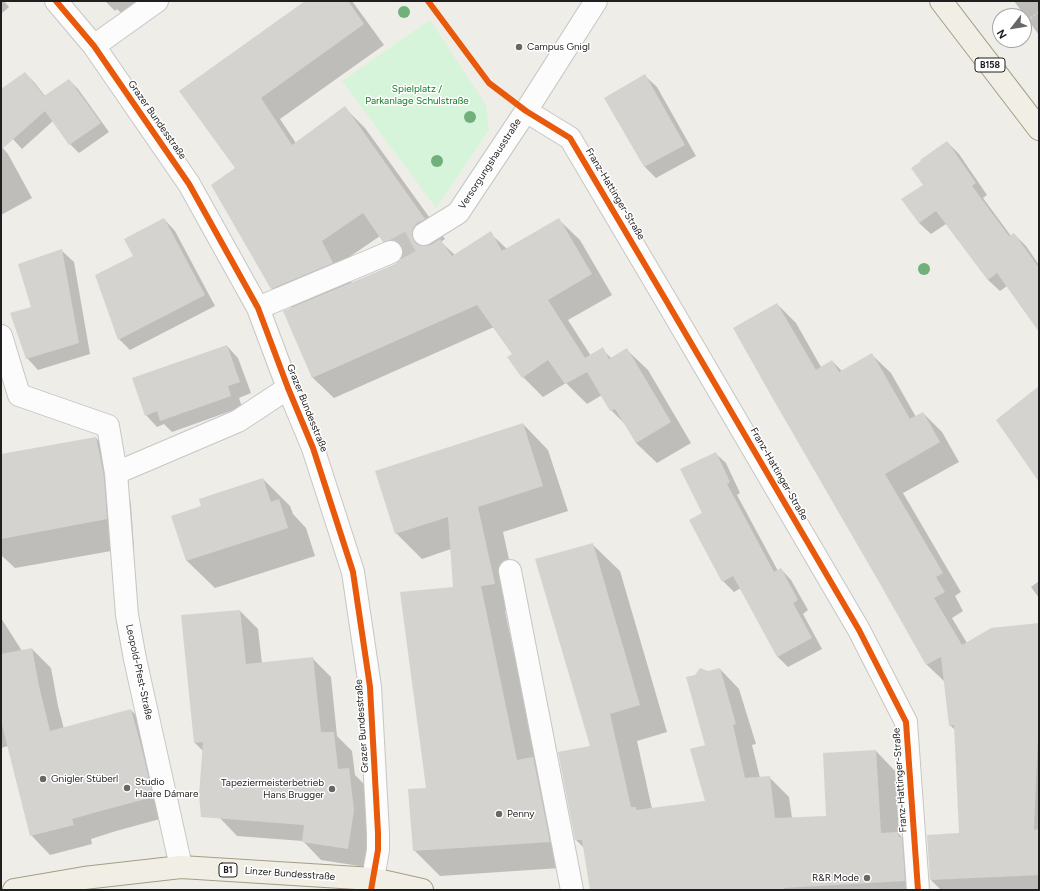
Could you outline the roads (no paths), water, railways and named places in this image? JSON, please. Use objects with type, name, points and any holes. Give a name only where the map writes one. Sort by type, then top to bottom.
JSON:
[{"type":"main road","name":"B158","points":[[941,1],[1039,129]]},
{"type":"main road","name":"Linzer Bundesstraße","points":[[14,890],[84,878],[182,867],[422,890]]},
{"type":"street","name":"Grazer Bundesstraße","points":[[56,1],[94,46],[189,184],[258,308],[288,388],[313,448],[353,572],[370,687],[378,833],[378,850],[372,885]]},
{"type":"street","points":[[94,46],[157,1]]},
{"type":"street","name":"Versorgungshausstraße","points":[[424,234],[458,213],[526,111],[596,1]]},
{"type":"street","name":"Franz-Hattinger-Straße","points":[[526,111],[570,138],[668,302],[863,637],[906,722],[918,890]]},
{"type":"street","points":[[258,308],[391,252]]},
{"type":"street","name":"Leopold-Pfest-Straße","points":[[1,336],[19,395],[108,426],[116,473],[127,614],[135,659],[182,867]]},
{"type":"street","points":[[116,473],[238,421],[288,388]]},
{"type":"street","points":[[510,571],[572,890]]},
{"type":"tunnel","points":[[391,252],[424,234]]},
{"type":"place","name":"Campus Gnigl","points":[[519,47]]},
{"type":"place","name":"Gnigler Stüberl","points":[[43,779]]},
{"type":"place","name":"Studio Haare Dámare","points":[[127,788]]},
{"type":"place","name":"Tapeziermeisterbetrieb Hans Brugger","points":[[332,789]]},
{"type":"place","name":"Penny","points":[[499,814]]},
{"type":"place","name":"R&R Mode","points":[[867,878]]},
{"type":"park label","name":"Spielplatz / Parkanlage Schulstraße","points":[[417,94]]}]
